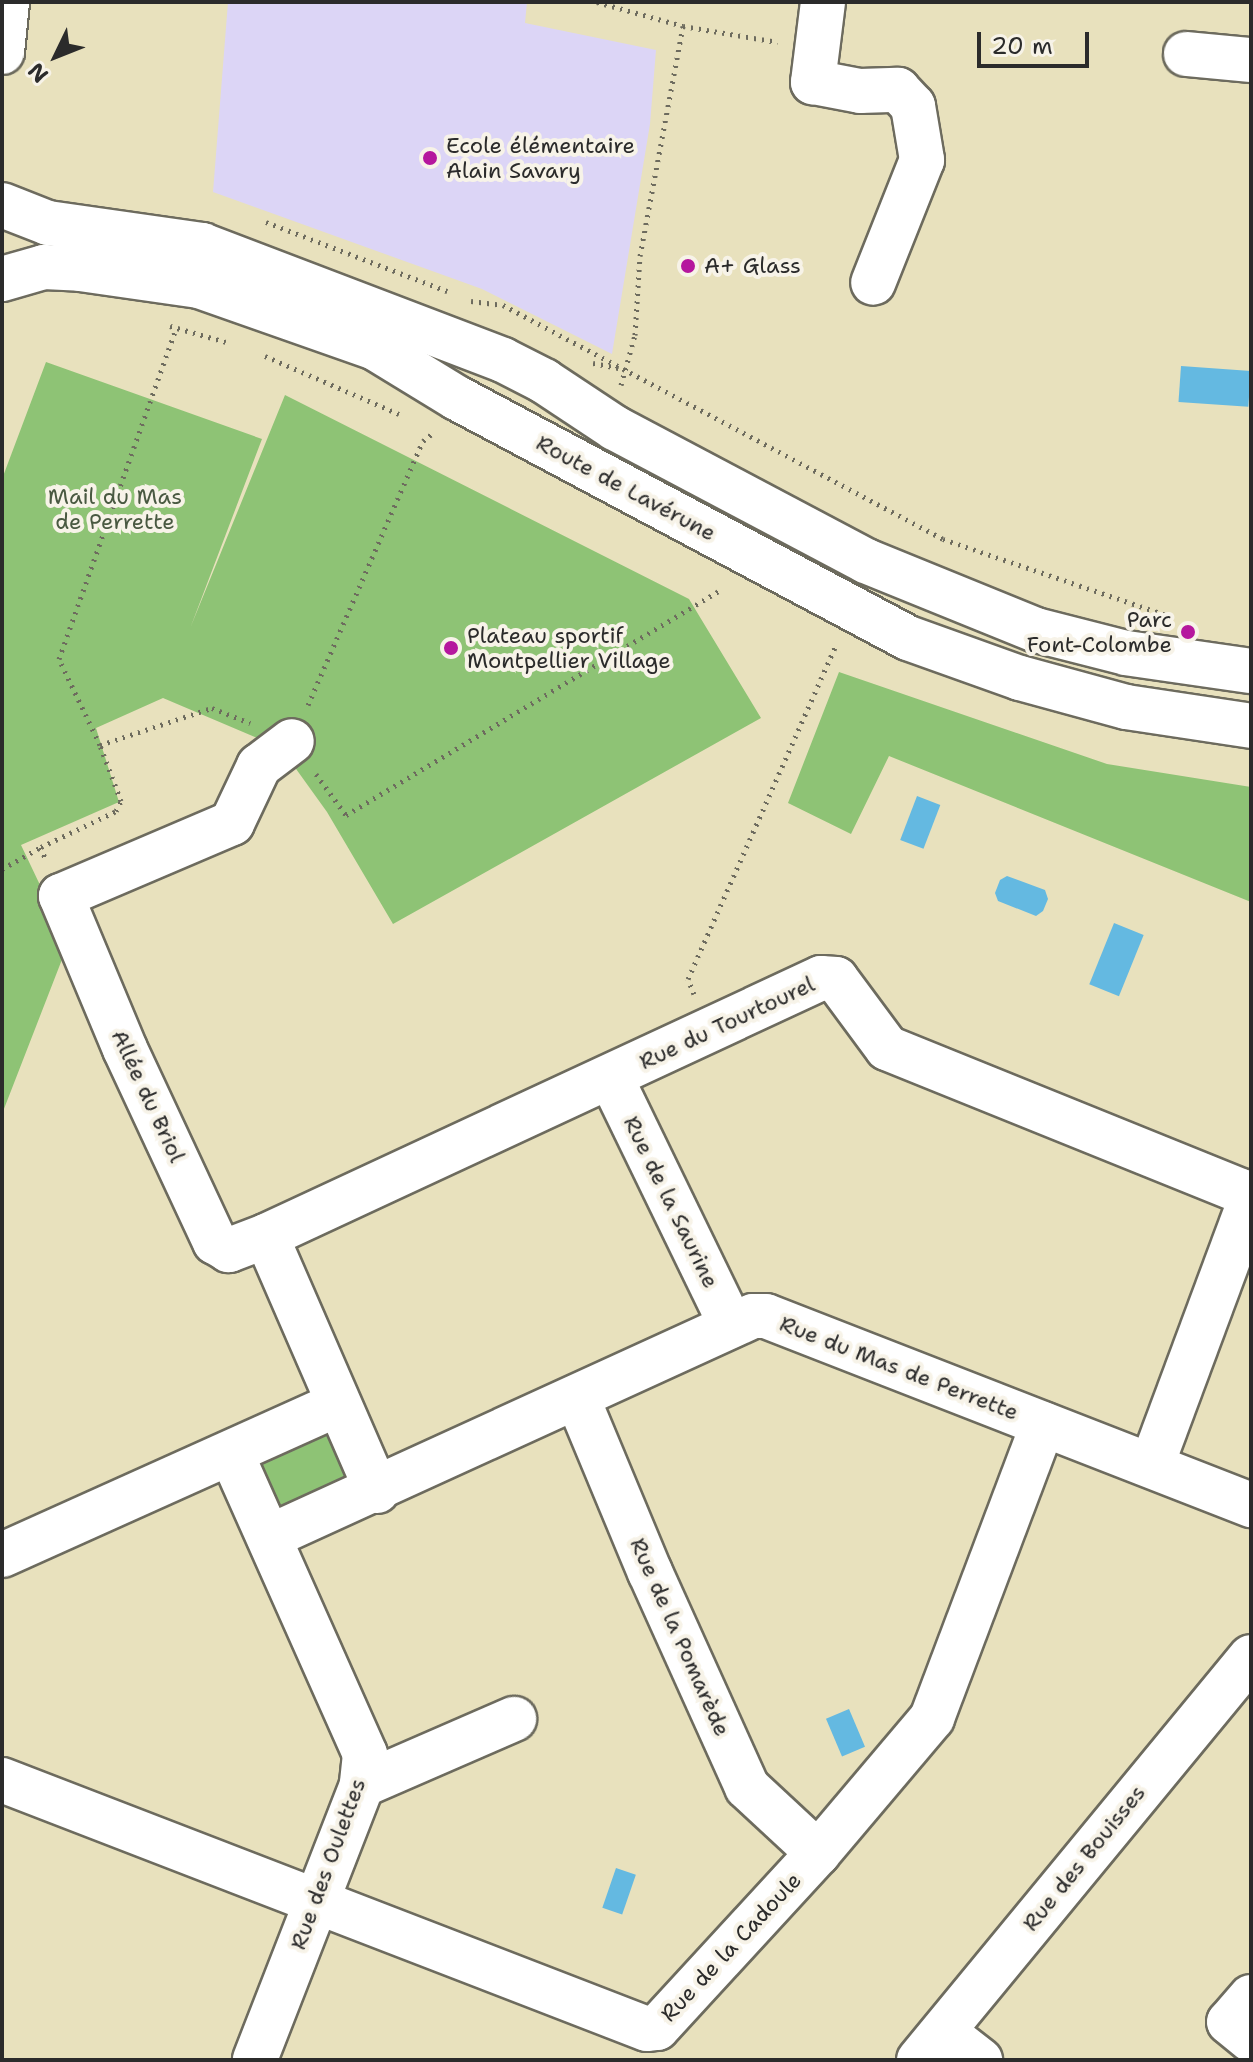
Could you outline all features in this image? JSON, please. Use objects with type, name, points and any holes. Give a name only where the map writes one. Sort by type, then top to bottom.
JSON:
[{"type":"street","points":[[2,52],[7,2]]},
{"type":"street","points":[[823,2],[813,82],[860,91],[898,90],[913,106],[922,160],[873,283]]},
{"type":"street","points":[[1186,54],[1251,60]]},
{"type":"street","points":[[2,205],[48,223],[202,245],[464,345],[544,381],[615,428],[866,561],[1036,630],[1126,653],[1251,671]]},
{"type":"street","name":"Route de Lavérune","points":[[2,279],[44,267],[199,286],[375,348],[457,398],[908,638],[1020,678],[1126,707],[1251,726]]},
{"type":"street","name":"Allée du Briol","points":[[266,1236],[229,1250],[215,1242],[125,1049],[61,896],[232,823],[259,766],[292,741]]},
{"type":"street","name":"Rue du Tourtourel","points":[[266,1236],[611,1078],[709,1028],[821,978],[836,979],[887,1048],[1241,1191],[1250,1201],[1152,1465]]},
{"type":"street","name":"Rue de la Saurine","points":[[611,1078],[731,1325]]},
{"type":"street","points":[[266,1236],[377,1491]]},
{"type":"street","name":"Rue du Mas de Perrette","points":[[269,1537],[377,1491],[753,1316],[766,1316],[1251,1505]]},
{"type":"street","name":"Rue de la Pomarède","points":[[577,1397],[650,1572],[747,1787],[818,1853]]},
{"type":"street","points":[[2,1555],[338,1404]]},
{"type":"street","name":"Rue de la Cadoule","points":[[2,1780],[316,1898],[647,2029],[657,2028],[818,1853],[932,1718],[1043,1424]]},
{"type":"street","points":[[231,1453],[269,1537]]},
{"type":"street","name":"Rue des Oulettes","points":[[255,2060],[362,1785],[365,1754],[269,1537]]},
{"type":"street","name":"Rue des Bouisses","points":[[932,2046],[1095,1842],[1251,1657]]},
{"type":"street","points":[[362,1785],[514,1719]]},
{"type":"street","points":[[1251,1997],[1229,2022],[1251,2040]]},
{"type":"street","points":[[932,2046],[980,2060]]},
{"type":"path","points":[[597,2],[683,26],[815,47]]},
{"type":"path","points":[[615,428],[624,369],[635,335],[640,256],[683,26]]},
{"type":"path","points":[[503,305],[943,539],[1180,619]]},
{"type":"path","points":[[41,847],[116,811],[121,801],[100,745],[59,659],[176,328]]},
{"type":"path","points":[[544,381],[557,357],[624,369]]},
{"type":"path","points":[[292,741],[423,441],[448,422],[457,398]]},
{"type":"path","points":[[100,745],[212,708],[292,741],[346,815],[722,589]]},
{"type":"path","points":[[709,1028],[688,979],[835,647]]},
{"type":"shaded area","name":"Ecole élémentaire Alain Savary","points":[[228,2],[527,2],[525,23],[656,50],[650,124],[612,354],[482,289],[213,192]]},
{"type":"green space","name":"Plateau sportif Montpellier Village","points":[[46,362],[262,439],[191,626],[285,395],[689,599],[761,718],[393,924],[327,812],[281,748],[163,698],[96,728],[119,802],[21,845],[68,944],[2,1114],[2,479]]},
{"type":"green space","points":[[839,672],[1107,764],[1251,787],[1251,902],[889,756],[851,834],[788,803]]},
{"type":"green space","points":[[321,1429],[338,1436],[349,1466],[344,1479],[292,1507],[283,1506],[273,1499],[260,1473],[261,1463],[267,1454]]},
{"type":"water","points":[[1181,366],[1251,371],[1248,407],[1178,402]]},
{"type":"water","points":[[917,796],[940,805],[923,849],[900,840]]},
{"type":"water","points":[[1007,876],[1045,890],[1048,899],[1043,911],[1036,916],[998,901],[995,893],[1000,880]]},
{"type":"water","points":[[1114,923],[1144,935],[1119,996],[1089,984]]},
{"type":"water","points":[[849,1709],[865,1747],[842,1757],[826,1719]]},
{"type":"water","points":[[616,1868],[636,1875],[622,1915],[602,1908]]},
{"type":"place","name":"Ecole élémentaire Alain Savary","points":[[430,158]]},
{"type":"place","name":"A+ Glass","points":[[688,266]]},
{"type":"place","name":"Parc Font-Colombe","points":[[1188,632]]},
{"type":"place","name":"Plateau sportif Montpellier Village","points":[[451,648]]},
{"type":"park label","name":"Mail du Mas de Perrette","points":[[115,508]]}]
